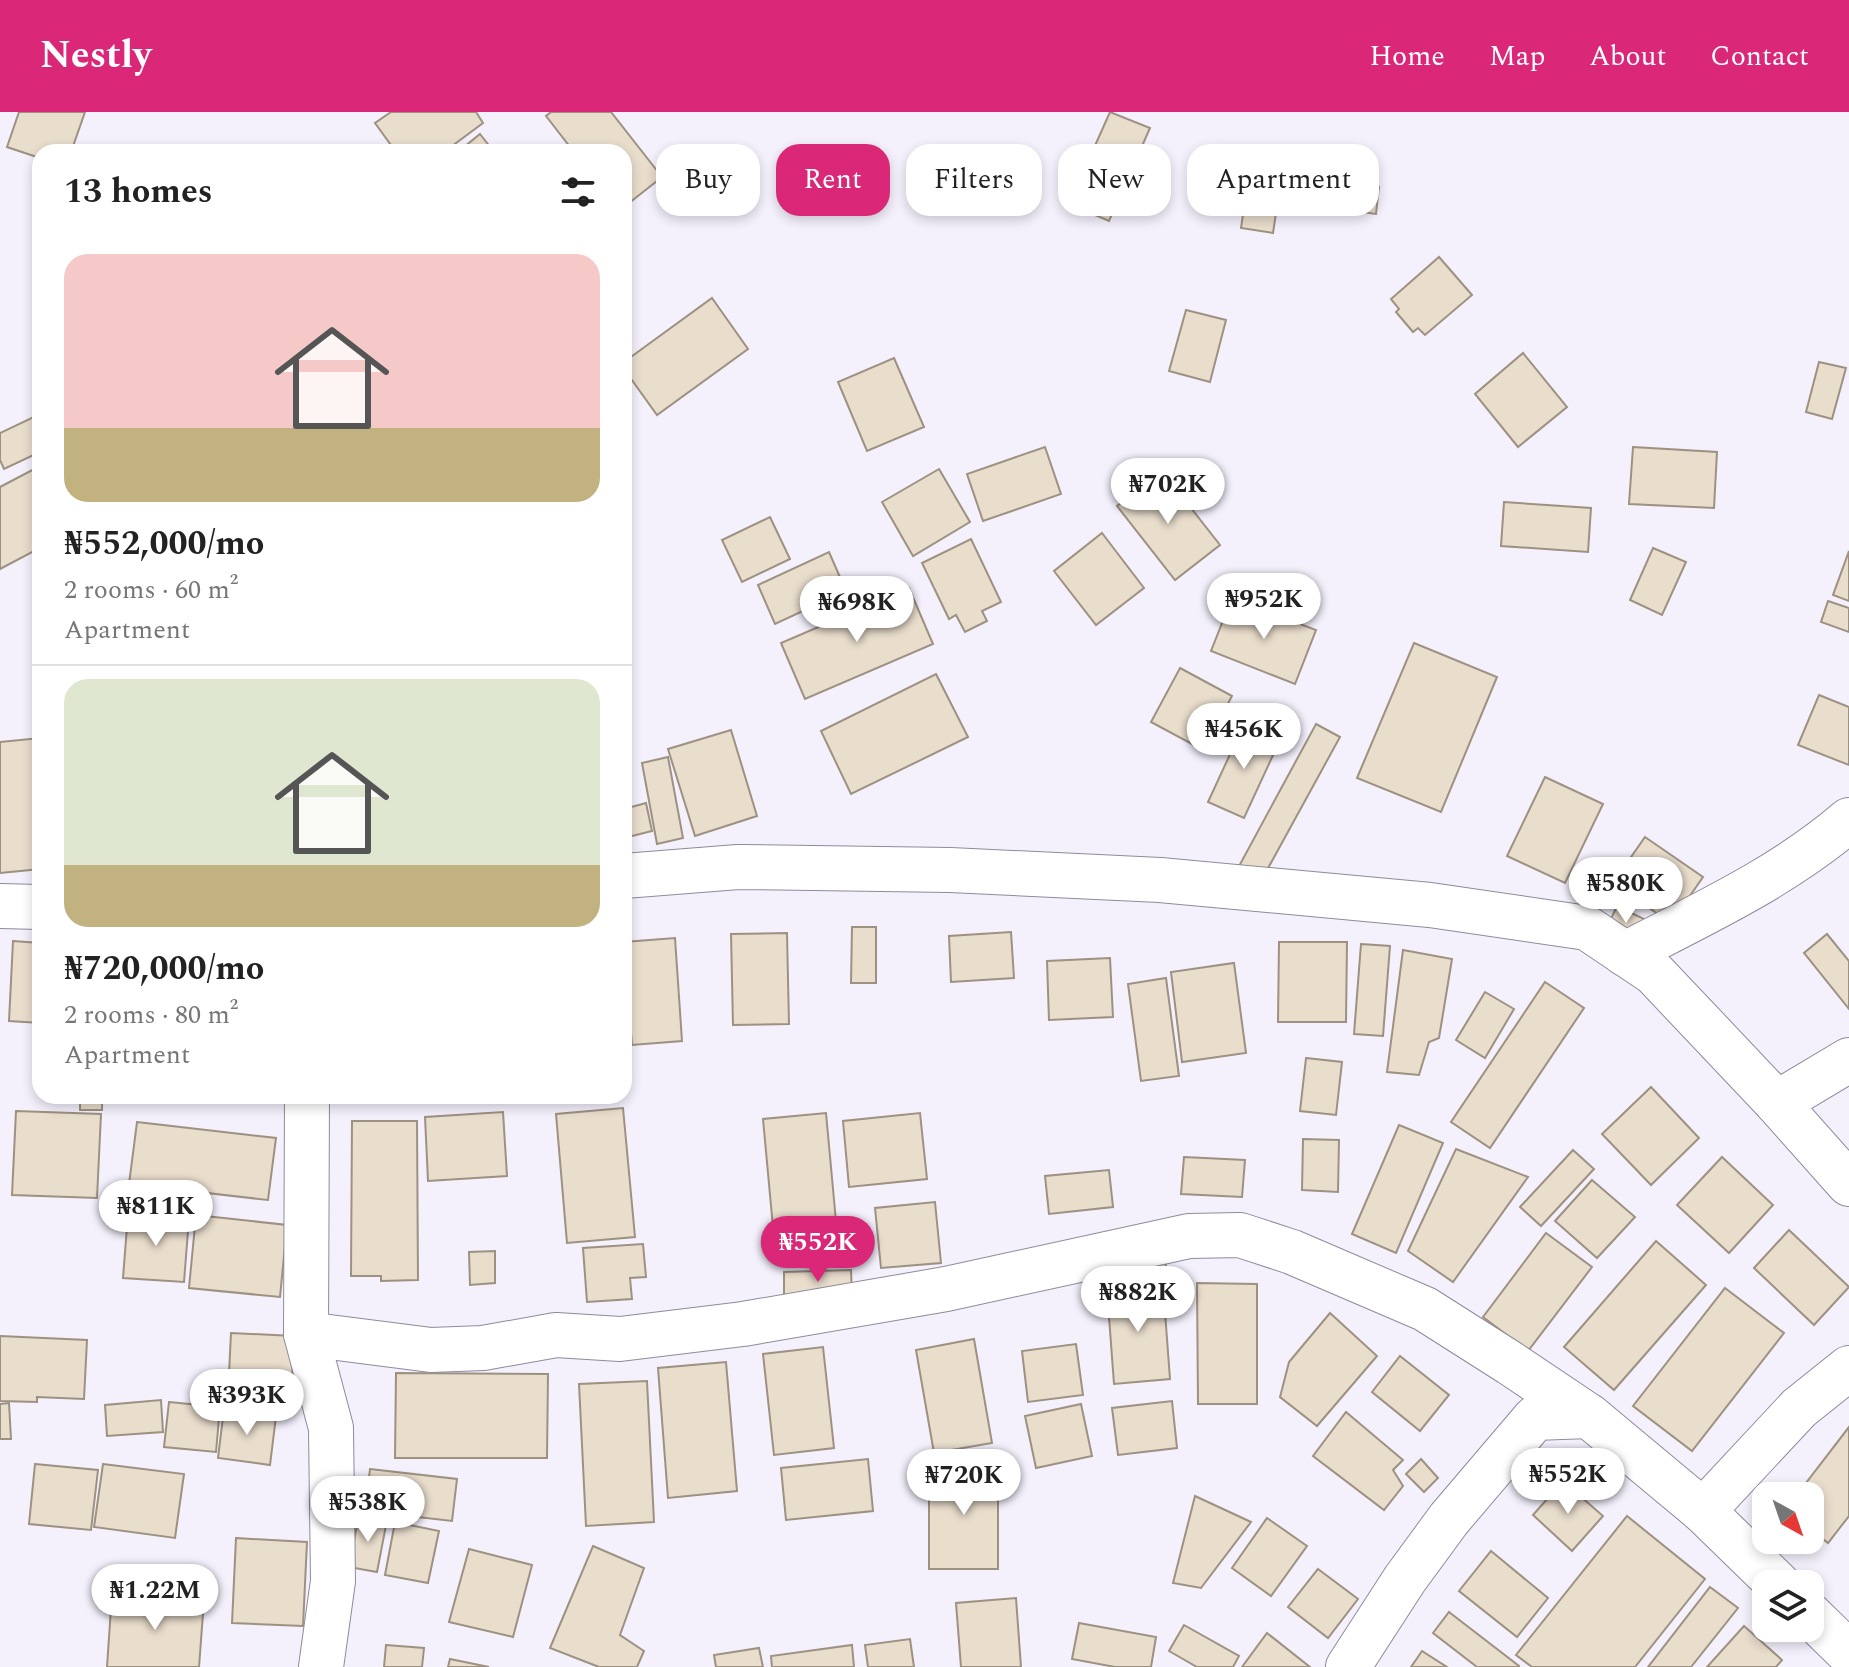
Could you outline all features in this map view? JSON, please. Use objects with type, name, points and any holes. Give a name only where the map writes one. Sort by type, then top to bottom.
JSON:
[{"type":"street","points":[[1625,954],[1771,877],[1823,843],[1849,820]]},
{"type":"street","points":[[632,875],[738,867],[950,870],[1160,880],[1430,905],[1587,928],[1654,973],[1849,1184]]},
{"type":"street","points":[[0,906],[32,907]]},
{"type":"street","points":[[1777,1103],[1849,1060]]},
{"type":"street","points":[[307,1104],[306,1334],[331,1428],[333,1581],[321,1667]]},
{"type":"street","points":[[306,1334],[431,1350],[483,1348],[556,1335],[620,1339],[743,1324],[946,1289],[1189,1236],[1240,1235],[1292,1252],[1425,1309],[1510,1363],[1589,1416],[1703,1511],[1764,1570]]},
{"type":"street","points":[[1510,1363],[1535,1418]]},
{"type":"street","points":[[1703,1511],[1799,1408],[1849,1368]]},
{"type":"street","points":[[1348,1667],[1405,1579],[1449,1519],[1535,1418],[1589,1416]]},
{"type":"street","points":[[1824,1629],[1849,1653]]},
{"type":"building","points":[[19,112],[85,112],[74,144],[32,144],[32,155],[7,147]]},
{"type":"building","points":[[391,112],[476,112],[483,123],[455,144],[390,144],[375,123]]},
{"type":"building","points":[[551,112],[611,112],[656,169],[656,182],[632,201],[632,144],[568,144],[546,116]]},
{"type":"building","points":[[1110,112],[1150,128],[1143,144],[1096,144]]},
{"type":"building","points":[[480,134],[488,144],[468,144]]},
{"type":"building","points":[[1243,216],[1276,216],[1273,233],[1241,228]]},
{"type":"building","points":[[1439,257],[1472,295],[1425,335],[1418,328],[1413,332],[1396,312],[1399,309],[1391,299]]},
{"type":"building","points":[[712,298],[748,349],[657,415],[632,380],[632,356]]},
{"type":"building","points":[[1186,310],[1226,320],[1210,382],[1169,371]]},
{"type":"building","points":[[1523,353],[1567,407],[1518,447],[1475,394]]},
{"type":"building","points":[[894,358],[924,427],[867,451],[838,382]]},
{"type":"building","points":[[1819,362],[1846,368],[1832,419],[1806,412]]},
{"type":"building","points":[[32,418],[32,456],[4,469],[0,460],[0,433]]},
{"type":"building","points":[[1045,447],[1061,494],[983,521],[967,474]]},
{"type":"building","points":[[1633,447],[1717,452],[1714,508],[1629,504]]},
{"type":"building","points":[[939,469],[970,522],[913,556],[882,502]]},
{"type":"building","points":[[32,470],[32,552],[0,569],[0,487]]},
{"type":"building","points":[[1162,471],[1220,545],[1175,580],[1117,506]]},
{"type":"building","points":[[1504,502],[1591,508],[1588,552],[1501,546]]},
{"type":"building","points":[[770,517],[790,559],[742,582],[722,540]]},
{"type":"building","points":[[1102,533],[1144,588],[1096,625],[1054,571]]},
{"type":"building","points":[[971,539],[1001,602],[982,611],[987,621],[965,632],[956,615],[949,619],[922,563]]},
{"type":"building","points":[[1653,548],[1686,562],[1662,615],[1630,600]]},
{"type":"building","points":[[1849,551],[1849,601],[1833,595]]},
{"type":"building","points":[[829,552],[846,591],[775,624],[758,585]]},
{"type":"building","points":[[909,588],[933,644],[805,699],[781,643]]},
{"type":"building","points":[[1232,598],[1316,630],[1295,684],[1211,651]]},
{"type":"building","points":[[1828,601],[1849,608],[1849,632],[1821,622]]},
{"type":"building","points":[[1414,643],[1497,677],[1441,812],[1357,778]]},
{"type":"building","points":[[1180,668],[1232,696],[1203,750],[1151,722]]},
{"type":"building","points":[[936,674],[968,737],[851,794],[821,731]]},
{"type":"building","points":[[1819,695],[1849,707],[1849,765],[1798,745]]},
{"type":"building","points":[[1244,724],[1280,740],[1244,818],[1208,802]]},
{"type":"building","points":[[1316,724],[1340,737],[1261,881],[1238,868]]},
{"type":"building","points":[[731,730],[757,816],[695,836],[668,749]]},
{"type":"building","points":[[32,739],[32,870],[0,873],[0,742]]},
{"type":"building","points":[[668,757],[683,838],[657,844],[642,763]]},
{"type":"building","points":[[1545,777],[1603,804],[1565,883],[1507,856]]},
{"type":"building","points":[[646,803],[652,831],[632,836],[632,807]]},
{"type":"building","points":[[1645,837],[1703,877],[1671,923],[1613,883]]},
{"type":"building","points":[[1617,906],[1646,920],[1634,944],[1606,929]]},
{"type":"building","points":[[852,927],[876,927],[876,983],[851,983]]},
{"type":"building","points":[[1011,932],[1014,978],[951,982],[949,936]]},
{"type":"building","points":[[787,933],[789,1024],[733,1025],[731,934]]},
{"type":"building","points":[[1827,934],[1849,961],[1849,1009],[1804,953]]},
{"type":"building","points":[[675,938],[682,1041],[632,1045],[632,941]]},
{"type":"building","points":[[13,941],[32,942],[32,1022],[9,1021]]},
{"type":"building","points":[[1279,942],[1347,942],[1346,1022],[1278,1022]]},
{"type":"building","points":[[1361,944],[1390,946],[1383,1036],[1354,1034]]},
{"type":"building","points":[[1403,950],[1452,959],[1439,1038],[1429,1042],[1419,1075],[1387,1072]]},
{"type":"building","points":[[1110,958],[1113,1017],[1049,1020],[1047,961]]},
{"type":"building","points":[[1234,963],[1246,1053],[1182,1062],[1171,972]]},
{"type":"building","points":[[1166,978],[1179,1076],[1141,1081],[1128,984]]},
{"type":"building","points":[[1545,982],[1584,1008],[1490,1148],[1451,1122]]},
{"type":"building","points":[[1485,992],[1514,1009],[1485,1058],[1456,1040]]},
{"type":"building","points":[[1306,1058],[1342,1062],[1336,1115],[1300,1111]]},
{"type":"building","points":[[1651,1087],[1699,1138],[1651,1185],[1602,1134]]},
{"type":"building","points":[[80,1104],[102,1104],[102,1110],[80,1110]]},
{"type":"building","points":[[623,1108],[635,1237],[567,1243],[556,1114]]},
{"type":"building","points":[[16,1111],[101,1114],[97,1198],[12,1195]]},
{"type":"building","points":[[503,1112],[507,1176],[428,1181],[425,1117]]},
{"type":"building","points":[[826,1113],[839,1254],[776,1260],[763,1119]]},
{"type":"building","points":[[920,1113],[927,1179],[849,1187],[843,1121]]},
{"type":"building","points":[[352,1121],[417,1121],[418,1280],[381,1281],[381,1276],[351,1276]]},
{"type":"building","points":[[137,1122],[276,1138],[268,1200],[129,1184]]},
{"type":"building","points":[[1399,1125],[1443,1143],[1396,1253],[1352,1234]]},
{"type":"building","points":[[1303,1139],[1339,1140],[1338,1192],[1302,1190]]},
{"type":"building","points":[[1456,1149],[1528,1177],[1453,1282],[1408,1251]]},
{"type":"building","points":[[1573,1150],[1594,1169],[1541,1226],[1520,1207]]},
{"type":"building","points":[[1184,1157],[1245,1160],[1242,1197],[1181,1194]]},
{"type":"building","points":[[1722,1157],[1773,1205],[1729,1253],[1677,1205]]},
{"type":"building","points":[[1109,1170],[1113,1207],[1049,1214],[1045,1176]]},
{"type":"building","points":[[1592,1180],[1635,1217],[1597,1258],[1555,1221]]},
{"type":"building","points":[[935,1202],[941,1263],[881,1268],[875,1208]]},
{"type":"building","points":[[128,1214],[189,1218],[184,1282],[123,1278]]},
{"type":"building","points":[[196,1215],[287,1225],[280,1297],[189,1288]]},
{"type":"building","points":[[1789,1230],[1849,1287],[1814,1325],[1754,1268]]},
{"type":"building","points":[[1546,1233],[1592,1267],[1528,1351],[1483,1317]]},
{"type":"building","points":[[1656,1241],[1706,1285],[1614,1390],[1564,1347]]},
{"type":"building","points":[[643,1244],[646,1277],[630,1278],[632,1299],[587,1302],[583,1248]]},
{"type":"building","points":[[495,1251],[495,1283],[470,1285],[469,1252]]},
{"type":"building","points":[[1165,1255],[1167,1279],[1119,1283],[1117,1259]]},
{"type":"building","points":[[851,1270],[852,1295],[784,1297],[784,1272]]},
{"type":"building","points":[[1197,1283],[1257,1284],[1257,1404],[1198,1404]]},
{"type":"building","points":[[1163,1285],[1170,1379],[1114,1384],[1107,1290]]},
{"type":"building","points":[[1725,1288],[1784,1333],[1692,1451],[1633,1406]]},
{"type":"building","points":[[1330,1313],[1377,1356],[1317,1426],[1280,1397],[1289,1362]]},
{"type":"building","points":[[231,1333],[294,1336],[291,1398],[228,1394]]},
{"type":"building","points":[[0,1336],[87,1340],[84,1399],[37,1397],[37,1402],[0,1401]]},
{"type":"building","points":[[974,1339],[992,1443],[934,1453],[916,1350]]},
{"type":"building","points":[[1076,1344],[1083,1395],[1028,1402],[1022,1351]]},
{"type":"building","points":[[823,1347],[834,1448],[774,1455],[763,1354]]},
{"type":"building","points":[[1400,1356],[1449,1395],[1420,1431],[1372,1392]]},
{"type":"building","points":[[726,1362],[737,1491],[668,1498],[658,1368]]},
{"type":"building","points":[[396,1373],[548,1374],[547,1458],[395,1458]]},
{"type":"building","points":[[647,1381],[654,1522],[586,1526],[579,1384]]},
{"type":"building","points":[[161,1400],[163,1432],[107,1436],[105,1405]]},
{"type":"building","points":[[1172,1401],[1177,1448],[1118,1455],[1112,1408]]},
{"type":"building","points":[[169,1402],[220,1407],[216,1452],[164,1447]]},
{"type":"building","points":[[9,1403],[11,1439],[0,1439],[0,1404]]},
{"type":"building","points":[[1081,1404],[1092,1456],[1036,1468],[1025,1416]]},
{"type":"building","points":[[224,1409],[276,1416],[270,1465],[218,1458]]},
{"type":"building","points":[[1346,1412],[1403,1460],[1393,1470],[1403,1486],[1384,1510],[1313,1456]]},
{"type":"building","points":[[1849,1427],[1849,1516],[1828,1543],[1824,1540],[1824,1482],[1807,1482]]},
{"type":"building","points":[[868,1459],[873,1511],[786,1520],[781,1468]]},
{"type":"building","points":[[1421,1459],[1438,1478],[1424,1492],[1406,1474]]},
{"type":"building","points":[[35,1464],[98,1470],[91,1530],[29,1524]]},
{"type":"building","points":[[103,1464],[184,1474],[175,1538],[94,1527]]},
{"type":"building","points":[[929,1465],[998,1465],[998,1569],[929,1569]]},
{"type":"building","points":[[370,1469],[457,1479],[452,1521],[365,1511]]},
{"type":"building","points":[[1563,1481],[1603,1516],[1572,1551],[1533,1515]]},
{"type":"building","points":[[1195,1496],[1251,1522],[1201,1588],[1173,1583]]},
{"type":"building","points":[[359,1515],[387,1520],[377,1572],[349,1567]]},
{"type":"building","points":[[1627,1516],[1705,1579],[1635,1667],[1532,1667],[1516,1655]]},
{"type":"building","points":[[1267,1518],[1307,1546],[1271,1596],[1232,1568]]},
{"type":"building","points":[[395,1522],[439,1531],[428,1583],[385,1575]]},
{"type":"building","points":[[236,1538],[307,1542],[303,1626],[232,1623]]},
{"type":"building","points":[[593,1546],[644,1568],[620,1635],[644,1651],[637,1667],[599,1667],[550,1648]]},
{"type":"building","points":[[469,1549],[532,1565],[513,1637],[449,1622]]},
{"type":"building","points":[[1491,1551],[1548,1598],[1517,1637],[1459,1591]]},
{"type":"building","points":[[1318,1569],[1358,1599],[1328,1638],[1288,1607]]},
{"type":"building","points":[[1710,1587],[1738,1608],[1691,1667],[1648,1667]]},
{"type":"building","points":[[112,1593],[204,1600],[199,1667],[107,1667]]},
{"type":"building","points":[[1016,1598],[1021,1667],[961,1667],[956,1603]]},
{"type":"building","points":[[1449,1612],[1519,1667],[1477,1667],[1433,1633]]},
{"type":"building","points":[[1079,1623],[1156,1637],[1151,1667],[1115,1667],[1072,1659]]},
{"type":"building","points":[[1184,1625],[1239,1656],[1233,1667],[1197,1667],[1169,1651]]},
{"type":"building","points":[[1744,1626],[1752,1633],[1752,1642],[1762,1642],[1782,1660],[1776,1667],[1707,1667]]},
{"type":"building","points":[[1267,1633],[1310,1667],[1242,1667]]},
{"type":"building","points":[[910,1639],[914,1667],[868,1667],[865,1645]]},
{"type":"building","points":[[386,1645],[424,1648],[422,1667],[384,1667]]},
{"type":"building","points":[[852,1645],[854,1667],[772,1667],[771,1656]]},
{"type":"building","points":[[759,1648],[763,1667],[716,1667],[714,1655]]},
{"type":"building","points":[[1422,1651],[1447,1667],[1411,1667]]},
{"type":"building","points":[[450,1659],[489,1667],[448,1667]]}]
